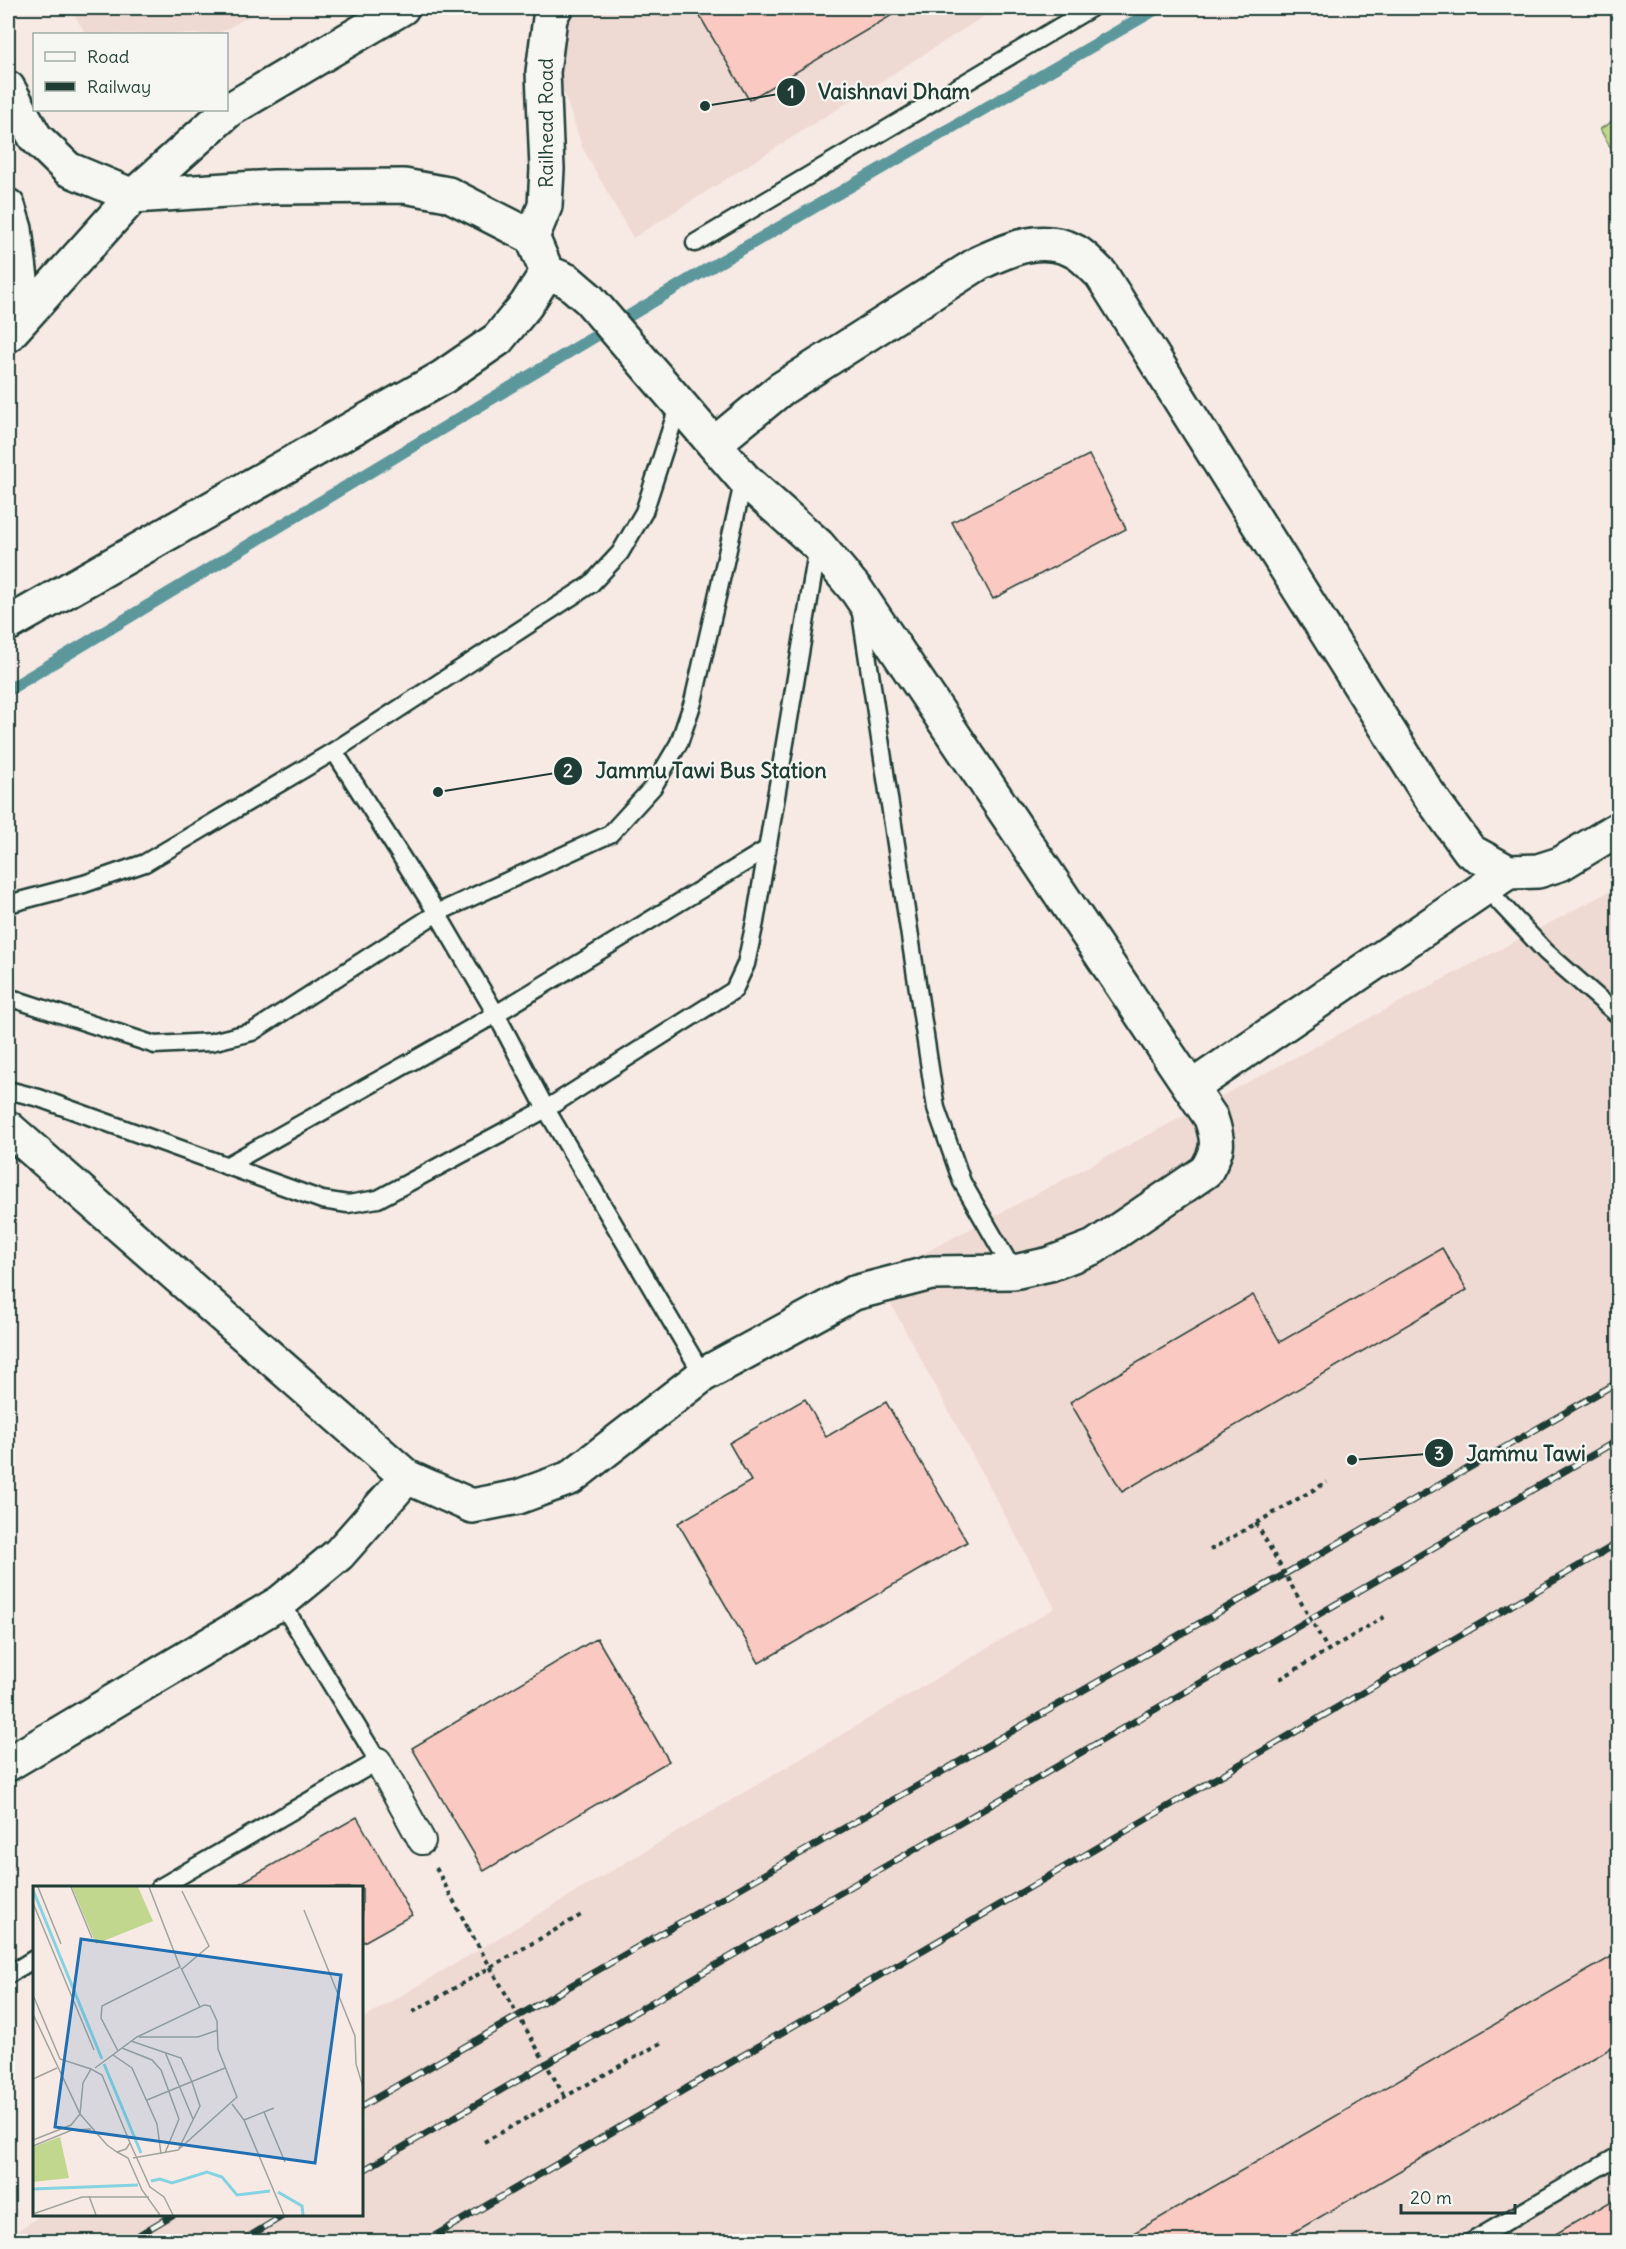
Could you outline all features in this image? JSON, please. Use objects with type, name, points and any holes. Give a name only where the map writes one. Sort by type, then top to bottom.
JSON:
[{"type":"street","points":[[228,111],[402,8]]},
{"type":"street","name":"Railhead Road","points":[[532,237],[545,206],[547,169],[543,72],[550,18],[555,8]]},
{"type":"street","points":[[8,88],[35,137],[68,169],[133,196],[273,187],[404,186],[448,194],[532,237],[547,272],[568,281],[589,299],[744,479],[818,545],[857,591],[1211,1118],[1218,1139],[1215,1156],[1206,1172],[1094,1247],[1050,1264],[1014,1272],[932,1273],[854,1293],[704,1375],[570,1478],[518,1497],[472,1506],[407,1477],[8,1128]]},
{"type":"street","points":[[16,323],[133,196],[228,111]]},
{"type":"street","points":[[8,206],[15,229],[16,323]]},
{"type":"street","points":[[714,444],[781,389],[979,263],[1003,251],[1045,242],[1077,253],[1101,274],[1427,792],[1470,851],[1497,880]]},
{"type":"street","points":[[8,624],[443,377],[498,339],[526,304],[547,272]]},
{"type":"street","points":[[1191,1088],[1497,880],[1560,864],[1618,829]]},
{"type":"street","points":[[8,1764],[281,1602],[339,1554],[407,1477]]},
{"type":"street","points":[[378,1761],[422,1840]]},
{"type":"lane","points":[[695,243],[1091,8]]},
{"type":"lane","points":[[8,904],[84,884],[145,863],[334,751],[591,584],[620,552],[644,512],[673,397]]},
{"type":"lane","points":[[8,997],[155,1045],[212,1042],[252,1032],[437,913],[610,834],[652,786],[679,742],[693,702],[744,479]]},
{"type":"lane","points":[[8,1090],[39,1098],[322,1200],[348,1204],[378,1199],[546,1109],[734,990],[746,964],[818,545]]},
{"type":"lane","points":[[857,591],[936,1108],[962,1182],[1014,1272]]},
{"type":"lane","points":[[334,751],[437,913],[496,1014],[546,1109],[704,1375]]},
{"type":"lane","points":[[226,1166],[496,1014],[767,849]]},
{"type":"lane","points":[[1497,880],[1546,952],[1618,1016]]},
{"type":"lane","points":[[161,1886],[378,1761],[281,1602]]},
{"type":"lane","points":[[8,1975],[33,1960]]},
{"type":"lane","points":[[1471,2241],[1618,2156]]},
{"type":"path","points":[[1210,1550],[1327,1482]]},
{"type":"path","points":[[1256,1523],[1328,1650]]},
{"type":"path","points":[[1280,1679],[1387,1615]]},
{"type":"path","points":[[422,1840],[468,1928],[565,2097]]},
{"type":"path","points":[[413,2012],[583,1914]]},
{"type":"path","points":[[484,2142],[661,2043]]},
{"type":"shaded area","points":[[70,8],[263,8],[220,33],[85,33]]},
{"type":"shaded area","points":[[573,8],[997,8],[633,238],[583,149],[554,63]]},
{"type":"shaded area","points":[[1618,887],[1618,2241],[8,2242],[8,2237],[40,2216],[363,2216],[363,2018],[1055,1608],[877,1278]]},
{"type":"green space","points":[[1618,118],[1618,161],[1600,129]]},
{"type":"building","points":[[695,8],[904,8],[749,100]]},
{"type":"building","points":[[1089,455],[1126,529],[993,599],[952,522]]},
{"type":"building","points":[[1442,1248],[1467,1290],[1122,1492],[1070,1402],[1253,1295],[1280,1342]]},
{"type":"building","points":[[805,1399],[826,1437],[886,1402],[967,1542],[759,1663],[678,1523],[751,1481],[729,1443]]},
{"type":"building","points":[[597,1638],[669,1761],[484,1871],[412,1748]]},
{"type":"building","points":[[357,1817],[412,1915],[363,1942],[363,1886],[236,1886]]},
{"type":"building","points":[[1618,1953],[1618,2044],[1277,2242],[1118,2242]]},
{"type":"building","points":[[1618,2197],[1618,2242],[1542,2242]]},
{"type":"waterway","points":[[8,690],[692,278],[1158,8]]},
{"type":"railway","points":[[363,2105],[1618,1382]]},
{"type":"railway","points":[[363,2170],[1618,1440]]},
{"type":"railway","points":[[424,2242],[1618,1543]]},
{"type":"railway","points":[[127,2242],[171,2216]]},
{"type":"railway","points":[[240,2242],[283,2216]]},
{"type":"place","name":"Vaishnavi Dham","points":[[705,106]]},
{"type":"place","name":"Jammu Tawi Bus Station","points":[[438,792]]},
{"type":"place","name":"Jammu Tawi","points":[[1352,1460]]}]
